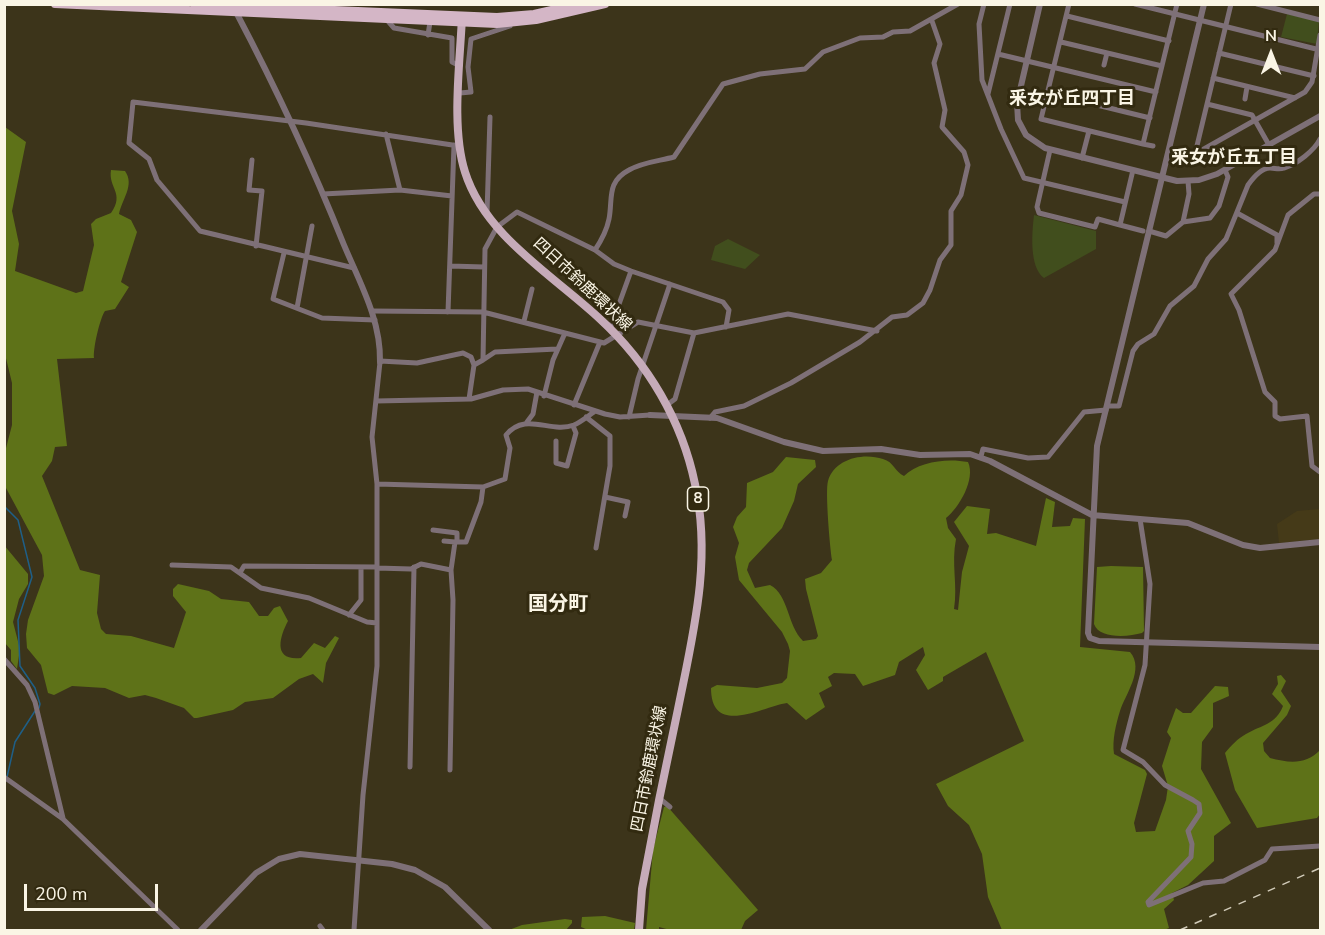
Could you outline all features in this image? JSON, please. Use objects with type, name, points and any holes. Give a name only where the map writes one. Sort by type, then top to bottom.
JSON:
[{"type":"highway","points":[[55,4],[233,8],[522,22],[535,17],[605,4]]},
{"type":"highway","points":[[195,4],[430,22],[535,17]]},
{"type":"highway","points":[[564,11],[578,4]]},
{"type":"main road","name":"四日市鈴鹿環状線","points":[[461,20],[457,145],[476,198],[497,227],[614,332],[643,366],[667,405],[684,444],[695,484],[703,558],[697,614],[642,889],[639,930]]},
{"type":"street","points":[[595,249],[609,221],[610,192],[614,183],[632,168],[658,159],[674,157],[723,84],[760,74],[800,70],[812,65],[823,52],[856,39],[883,37],[893,32],[906,32],[932,21],[958,4]]},
{"type":"street","points":[[984,4],[979,24],[982,80],[1024,178],[1125,202]]},
{"type":"street","points":[[988,96],[1010,4]]},
{"type":"street","points":[[1040,4],[1017,103],[1018,120],[1032,141],[1050,150],[1188,181],[1209,178],[1320,116]]},
{"type":"street","points":[[1070,4],[1041,119],[1153,146]]},
{"type":"street","points":[[1135,4],[1319,50]]},
{"type":"street","points":[[1143,144],[1178,4]]},
{"type":"street","points":[[1204,4],[1162,177],[1146,231],[1095,460],[1090,638],[1099,641],[1320,647]]},
{"type":"street","points":[[1231,4],[1195,154],[1309,89],[1314,76],[1320,34]]},
{"type":"street","points":[[1257,4],[1320,20]]},
{"type":"street","points":[[233,8],[292,122],[379,332],[380,361],[372,437],[377,484],[377,666],[357,861],[354,930]]},
{"type":"street","points":[[1067,16],[1169,41]]},
{"type":"street","points":[[387,20],[394,28],[452,38],[452,62],[460,66]]},
{"type":"street","points":[[710,417],[715,412],[744,406],[766,396],[877,331],[892,317],[904,316],[913,312],[928,295],[937,267],[951,245],[951,212],[961,195],[968,165],[964,152],[942,127],[945,110],[934,63],[940,45],[932,21]]},
{"type":"street","points":[[428,35],[430,22]]},
{"type":"street","points":[[460,93],[471,92],[468,59],[471,39],[480,34],[522,22]]},
{"type":"street","points":[[1060,42],[1162,66]]},
{"type":"street","points":[[1104,65],[1107,53]]},
{"type":"street","points":[[1219,53],[1314,76]]},
{"type":"street","points":[[998,54],[1156,92]]},
{"type":"street","points":[[1213,78],[1295,98]]},
{"type":"street","points":[[1245,99],[1247,87]]},
{"type":"street","points":[[1048,93],[1150,118]]},
{"type":"street","points":[[354,268],[210,236],[200,231],[157,180],[149,159],[129,143],[133,102],[457,145],[452,195],[448,312]]},
{"type":"street","points":[[1207,104],[1252,115],[1269,146]]},
{"type":"street","points":[[487,215],[490,117]]},
{"type":"street","points":[[1082,158],[1089,131]]},
{"type":"street","points":[[386,134],[400,190]]},
{"type":"street","points":[[981,456],[983,449],[1028,458],[1048,457],[1084,412],[1119,406],[1133,351],[1138,344],[1154,334],[1170,306],[1194,286],[1208,259],[1226,239],[1248,185],[1254,177],[1269,168],[1282,169],[1293,164],[1315,148],[1320,139]]},
{"type":"street","points":[[1050,150],[1036,207],[1039,213],[1095,227],[1098,219],[1166,236],[1182,222],[1210,218],[1219,206],[1228,177],[1225,170]]},
{"type":"street","points":[[252,160],[249,190],[262,191],[256,246]]},
{"type":"street","points":[[1120,225],[1133,170]]},
{"type":"street","points":[[1182,222],[1189,194],[1188,181]]},
{"type":"street","points":[[323,194],[400,190],[452,195]]},
{"type":"street","points":[[1320,194],[1314,194],[1288,215],[1275,250],[1231,294],[1239,310],[1265,392],[1275,402],[1275,416],[1280,418],[1307,416],[1312,466],[1320,472]]},
{"type":"street","points":[[483,360],[485,249],[497,227],[517,212],[595,249],[614,264],[723,302],[729,310],[726,327]]},
{"type":"street","points":[[1237,213],[1277,235],[1278,244]]},
{"type":"street","points":[[297,308],[312,226]]},
{"type":"street","points":[[284,253],[273,299],[322,318],[375,320]]},
{"type":"street","points":[[450,266],[484,267]]},
{"type":"street","points":[[372,311],[483,312],[600,342],[608,342],[614,332],[631,271]]},
{"type":"street","points":[[629,417],[670,284]]},
{"type":"street","points":[[524,321],[532,289]]},
{"type":"street","points":[[614,332],[635,322],[694,333],[788,314],[877,331]]},
{"type":"street","points":[[544,396],[553,360],[565,333]]},
{"type":"street","points":[[667,405],[675,399],[694,333]]},
{"type":"street","points":[[574,405],[600,342]]},
{"type":"street","points":[[474,365],[495,352],[557,349]]},
{"type":"street","points":[[548,351],[553,360]]},
{"type":"street","points":[[380,361],[417,363],[463,353],[471,357],[474,365],[469,399]]},
{"type":"street","points":[[376,401],[469,399],[512,389],[528,389],[594,412],[629,417],[650,415],[710,417],[815,450],[881,449],[920,455],[981,456],[1092,515],[1188,523],[1251,547],[1272,548],[1320,542]]},
{"type":"street","points":[[527,422],[533,414],[537,392]]},
{"type":"street","points":[[377,484],[483,487],[505,479],[510,448],[506,435],[513,428],[527,422],[573,426],[594,412]]},
{"type":"street","points":[[586,417],[610,436],[610,466],[596,548]]},
{"type":"street","points":[[556,441],[556,463],[567,465],[576,433],[573,426]]},
{"type":"street","points":[[444,541],[466,542],[481,502],[483,487]]},
{"type":"street","points":[[605,497],[628,502],[625,516]]},
{"type":"street","points":[[1140,519],[1150,577],[1147,642],[1143,678],[1123,750],[1143,762],[1165,785],[1199,804],[1200,813],[1188,831],[1192,844],[1191,857],[1165,881],[1148,902],[1149,905],[1203,883],[1224,881],[1265,860],[1272,849],[1320,846]]},
{"type":"street","points":[[433,530],[456,533],[450,570],[453,600],[450,770]]},
{"type":"street","points":[[241,571],[244,566],[411,569],[421,564],[450,570]]},
{"type":"street","points":[[172,566],[221,565],[241,571],[261,588],[309,598],[368,622],[377,622]]},
{"type":"street","points":[[349,615],[361,600],[361,567]]},
{"type":"street","points":[[410,767],[414,567]]},
{"type":"street","points":[[4,659],[27,685],[38,711],[63,819]]},
{"type":"street","points":[[7,779],[63,819],[178,930]]},
{"type":"street","points":[[659,798],[670,807]]},
{"type":"street","points":[[201,930],[256,873],[279,859],[300,854],[403,866],[435,880],[453,894],[489,930]]},
{"type":"shaded area","points":[[1320,509],[1320,539],[1279,543],[1277,524],[1297,511]]},
{"type":"green space","points":[[1287,14],[1319,21],[1317,44],[1281,37]]},
{"type":"green space","points":[[5,127],[26,142],[12,211],[19,244],[15,271],[76,293],[83,291],[94,245],[91,224],[96,219],[111,213],[115,206],[116,195],[111,170],[125,171],[128,176],[128,187],[119,214],[131,220],[137,232],[121,282],[129,287],[115,309],[105,311],[103,315],[94,358],[57,359],[67,446],[55,447],[52,461],[42,476],[80,570],[100,575],[97,613],[101,629],[106,634],[131,636],[174,648],[186,612],[173,596],[173,589],[178,584],[209,591],[221,599],[249,602],[259,616],[268,616],[274,608],[280,606],[288,621],[281,641],[282,652],[286,656],[301,658],[314,643],[325,648],[335,636],[339,638],[326,663],[323,683],[313,674],[299,679],[273,698],[245,702],[233,710],[197,718],[194,718],[184,708],[156,698],[145,695],[129,698],[105,688],[72,686],[54,695],[48,693],[41,665],[27,648],[26,634],[28,620],[44,576],[42,555],[6,488],[5,452],[12,425],[12,383],[4,350]]},
{"type":"green space","points":[[1034,215],[1096,231],[1096,249],[1044,278],[1039,273],[1034,258],[1032,240]]},
{"type":"green space","points":[[728,239],[760,255],[745,269],[711,260],[715,246]]},
{"type":"green space","points":[[867,456],[883,459],[890,462],[904,476],[918,467],[934,462],[952,460],[968,462],[970,477],[965,493],[946,518],[948,528],[956,539],[954,609],[958,610],[962,572],[969,546],[954,522],[967,506],[990,509],[987,534],[996,533],[1036,546],[1046,498],[1055,502],[1052,527],[1070,526],[1073,518],[1085,519],[1080,647],[1130,652],[1134,659],[1135,674],[1117,721],[1114,754],[1145,770],[1147,774],[1134,823],[1136,832],[1155,831],[1166,800],[1168,786],[1162,766],[1171,738],[1167,732],[1176,708],[1183,713],[1191,713],[1215,686],[1228,687],[1229,696],[1213,703],[1213,727],[1202,742],[1201,769],[1231,823],[1214,836],[1214,861],[1188,885],[1172,893],[1174,900],[1164,909],[1169,928],[1164,930],[1002,930],[988,897],[982,854],[969,825],[948,806],[936,784],[1024,741],[986,652],[943,677],[943,681],[928,690],[916,670],[925,655],[923,647],[899,662],[895,675],[863,686],[855,674],[834,673],[828,677],[832,686],[819,693],[825,707],[806,720],[787,703],[740,715],[729,716],[720,712],[713,703],[711,688],[717,685],[757,688],[782,683],[787,678],[790,651],[788,644],[782,632],[739,580],[735,557],[739,543],[733,527],[737,517],[746,507],[747,483],[773,472],[786,457],[815,460],[816,467],[798,484],[794,501],[782,528],[749,563],[747,570],[755,588],[770,585],[781,596],[794,627],[803,641],[816,639],[818,636],[805,579],[821,573],[832,560],[827,507],[828,481],[836,467],[850,459]]},
{"type":"green space","points":[[4,545],[28,574],[28,584],[19,599],[13,622],[20,649],[17,669],[11,661],[11,650],[5,643]]},
{"type":"green space","points":[[1097,567],[1143,567],[1144,631],[1142,633],[1115,636],[1102,632],[1094,624]]},
{"type":"green space","points":[[1281,675],[1286,681],[1281,691],[1291,706],[1287,715],[1263,743],[1264,751],[1270,758],[1297,762],[1315,755],[1320,750],[1320,814],[1317,818],[1257,828],[1235,790],[1225,753],[1240,738],[1277,717],[1283,706],[1272,694],[1278,684],[1277,676]]},
{"type":"green space","points":[[667,806],[758,910],[745,921],[741,930],[670,930],[659,927],[659,930],[646,930],[653,850],[664,807]]},
{"type":"green space","points":[[605,916],[635,923],[634,930],[588,930],[581,927],[582,917]]},
{"type":"green space","points":[[572,920],[566,930],[509,930],[522,925]]},
{"type":"waterway","points":[[4,394],[4,410]]},
{"type":"waterway","points":[[4,506],[18,520],[32,577],[18,620],[20,666],[35,688],[39,708]]},
{"type":"waterway","points":[[7,777],[15,742],[35,711]]},
{"type":"railway","points":[[1180,930],[1320,868]]},
{"type":"district","name":"釆女が丘四丁目","points":[[1072,100]]},
{"type":"district","name":"釆女が丘五丁目","points":[[1234,159]]},
{"type":"district","name":"国分町","points":[[558,605]]}]
